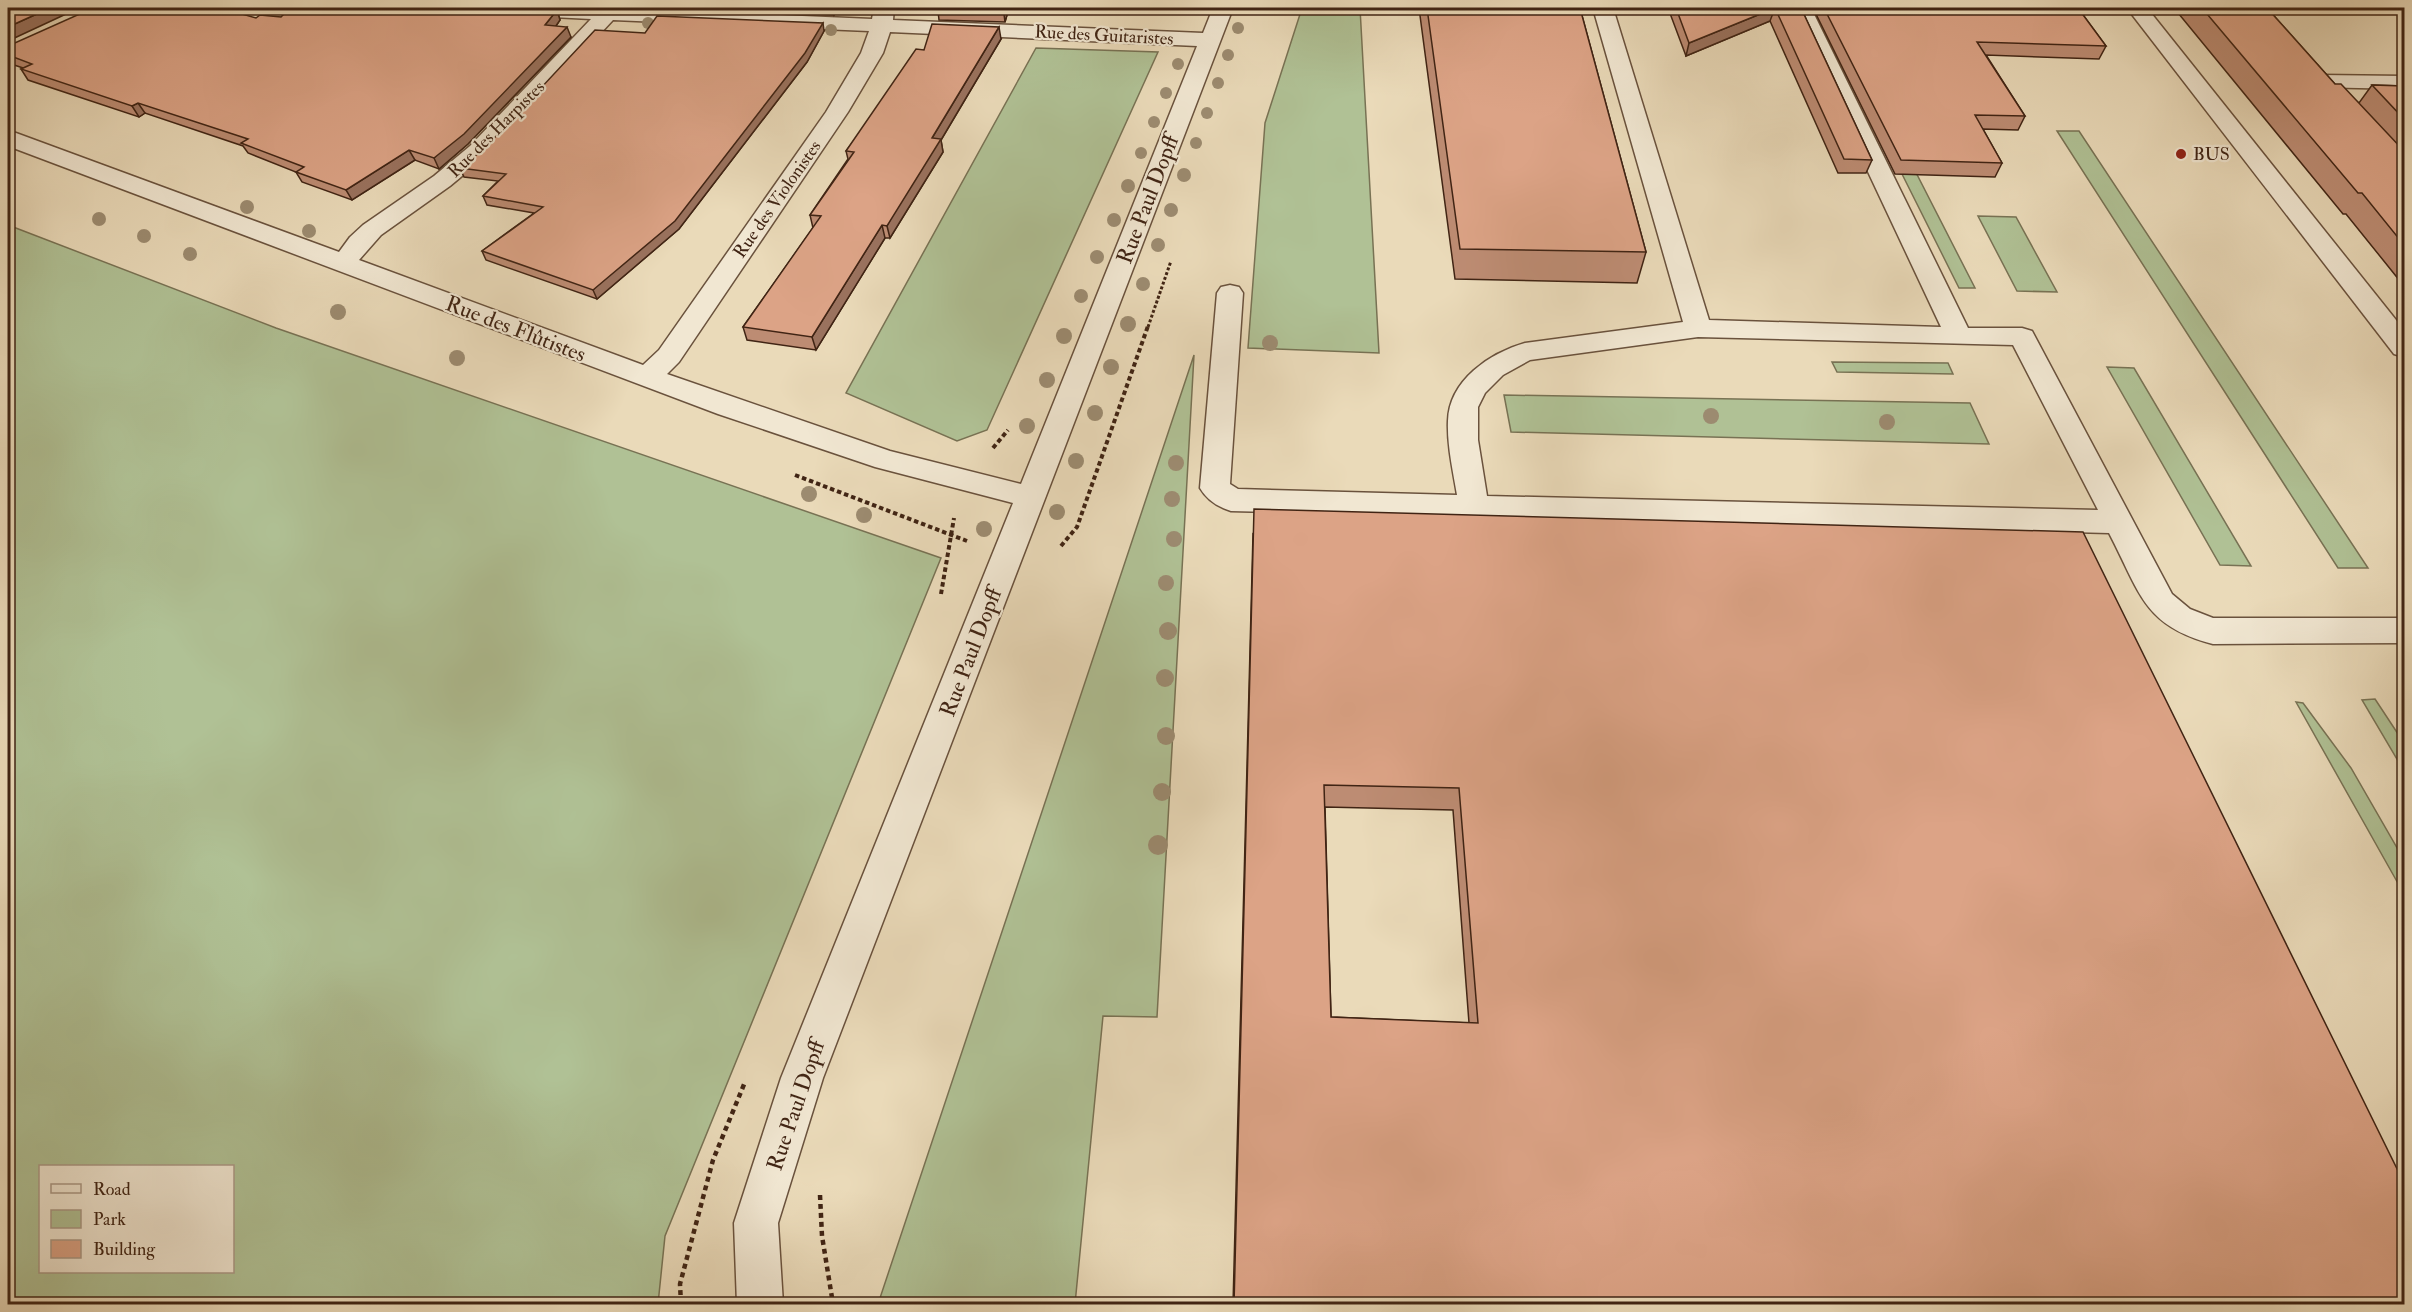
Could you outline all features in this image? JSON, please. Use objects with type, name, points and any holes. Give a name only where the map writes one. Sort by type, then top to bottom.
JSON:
[{"type":"street","name":"Rue des Guitaristes","points":[[494,8],[883,16],[1087,25],[1210,40]]},
{"type":"street","name":"Rue Paul Dopff","points":[[760,1305],[756,1223],[802,1078],[1222,8]]},
{"type":"street","points":[[1603,8],[1698,328]]},
{"type":"street","points":[[1801,8],[1959,336]]},
{"type":"street","points":[[2137,8],[2404,348]]},
{"type":"street","name":"Rue des Harpistes","points":[[344,263],[359,242],[372,230],[442,181],[478,151],[610,10]]},
{"type":"street","name":"Rue des Violonistes","points":[[646,378],[669,356],[837,112],[872,53],[883,16]]},
{"type":"street","points":[[2306,65],[2344,106]]},
{"type":"street","points":[[2321,82],[2404,83]]},
{"type":"street","name":"Rue des Flûtistes","points":[[8,138],[646,378],[885,460],[1030,497]]},
{"type":"street","points":[[1230,293],[1215,489],[1232,500],[2119,522]]},
{"type":"street","points":[[1474,506],[1462,418],[1468,398],[1492,369],[1525,352],[1698,328],[2022,338],[2161,602],[2171,614],[2185,623],[2213,631],[2404,631]]},
{"type":"path","name":"Rue Paul Dopff","points":[[1059,550],[1077,527],[1173,256]]},
{"type":"path","points":[[819,1190],[822,1236],[833,1305]]},
{"type":"green space","points":[[1302,8],[1360,8],[1379,353],[1248,348],[1265,123]]},
{"type":"green space","points":[[1036,48],[1158,52],[987,430],[957,441],[846,393]]},
{"type":"green space","points":[[1871,112],[1885,112],[1975,288],[1959,288]]},
{"type":"green space","points":[[2057,131],[2079,131],[2368,568],[2338,568]]},
{"type":"green space","points":[[1978,216],[2016,217],[2057,292],[2017,291]]},
{"type":"green space","points":[[8,225],[276,328],[941,558],[665,1236],[658,1304],[8,1304]]},
{"type":"green space","points":[[1194,355],[1157,1017],[1103,1016],[1075,1304],[878,1304]]},
{"type":"green space","points":[[1832,362],[1948,363],[1953,374],[1837,372]]},
{"type":"green space","points":[[2107,367],[2134,368],[2251,566],[2220,565]]},
{"type":"green space","points":[[1504,395],[1970,403],[1989,444],[1511,432]]},
{"type":"green space","points":[[2375,699],[2404,743],[2404,771],[2362,700]]},
{"type":"green space","points":[[2296,702],[2303,703],[2351,768],[2404,860],[2404,894]]},
{"type":"building","points":[[8,8],[50,8],[8,27]]},
{"type":"building","points":[[93,8],[221,8],[256,18],[260,15],[281,17],[290,8],[517,8],[557,10],[545,25],[567,27],[464,134],[434,158],[409,150],[346,190],[296,172],[304,167],[241,143],[248,139],[138,103],[132,106],[21,69],[32,64],[8,55],[8,46]]},
{"type":"building","points":[[939,8],[1006,8],[1004,14],[938,11]]},
{"type":"building","points":[[1427,8],[1580,8],[1646,252],[1460,249]]},
{"type":"building","points":[[1676,8],[1775,8],[1689,43]]},
{"type":"building","points":[[1775,8],[1801,8],[1872,160],[1844,159]]},
{"type":"building","points":[[1824,8],[2078,8],[2106,46],[1977,42],[2025,116],[1975,115],[2002,163],[1901,160]]},
{"type":"building","points":[[2202,8],[2267,8],[2335,84],[2341,84],[2404,151],[2404,245],[2362,193],[2358,193]]},
{"type":"building","points":[[657,16],[823,23],[805,53],[675,221],[593,290],[482,251],[543,207],[483,196],[506,174],[460,168],[484,149],[595,30],[645,33]]},
{"type":"building","points":[[932,24],[999,27],[932,138],[941,139],[887,226],[882,225],[812,337],[743,327],[821,216],[810,215],[854,152],[846,151],[916,49],[924,50]]},
{"type":"building","points":[[2372,85],[2404,86],[2404,119]]},
{"type":"building","points":[[1254,509],[2083,532],[2404,1183],[2404,1305],[1234,1305]],"holes":[[[1324,785],[1459,788],[1478,1023],[1331,1017]]]},
{"type":"place","name":"BUS","points":[[2181,154]]}]
